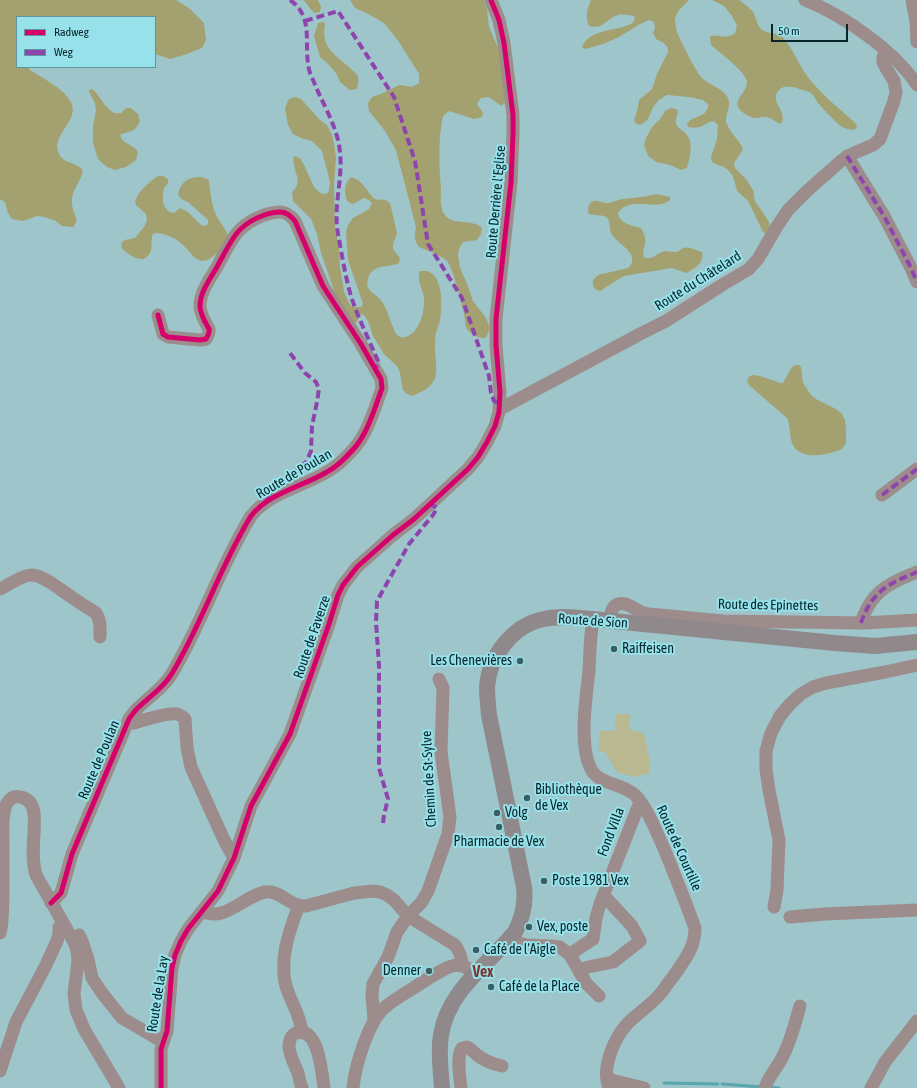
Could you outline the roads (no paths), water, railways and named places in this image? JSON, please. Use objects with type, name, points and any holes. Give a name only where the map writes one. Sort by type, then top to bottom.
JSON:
[{"type":"main road","name":"Route de Sion","points":[[442,1088],[440,1037],[443,1023],[450,1007],[461,989],[469,969],[510,938],[515,932],[520,922],[524,906],[525,897],[489,715],[487,695],[489,675],[494,662],[505,643],[514,634],[529,624],[544,619],[559,617],[875,646],[896,650],[917,649]]},
{"type":"main road","name":"Route de Sion","points":[[875,646],[917,642]]},
{"type":"street","name":"Route Derrière l'Eglise","points":[[491,0],[499,20],[504,42],[514,134],[511,182],[496,319],[500,409]]},
{"type":"street","points":[[805,0],[840,17],[867,36],[902,66],[917,85]]},
{"type":"street","points":[[912,0],[916,21],[917,42]]},
{"type":"street","name":"Route du Châtelard","points":[[500,409],[666,321],[749,269],[758,259],[788,210],[807,191],[847,156],[879,141],[896,92],[894,81],[884,62],[884,50]]},
{"type":"street","points":[[847,156],[884,216],[917,282]]},
{"type":"street","name":"Route de Poulan","points":[[51,903],[61,892],[72,854],[128,722],[138,708],[155,693],[171,675],[201,619],[225,564],[251,516],[266,502],[325,473],[337,465],[360,441],[382,388],[381,379],[361,344],[323,286],[295,221],[288,214],[281,212],[268,214],[255,220],[241,230],[229,245],[204,288],[201,297],[200,310],[209,328],[209,334],[206,339],[200,340],[168,337],[163,334],[158,315]]},
{"type":"street","name":"Route de Faverze","points":[[202,911],[218,891],[234,858],[257,792],[290,734],[338,595],[343,585],[357,567],[393,535],[420,514],[468,469],[478,457],[487,442],[495,426],[500,409]]},
{"type":"street","points":[[882,495],[917,469]]},
{"type":"street","points":[[917,572],[892,583],[881,591],[866,609],[861,623],[917,620]]},
{"type":"street","points":[[0,589],[25,576],[38,576],[96,613],[100,622],[100,637]]},
{"type":"street","name":"Route des Epinettes","points":[[609,621],[614,608],[619,604],[629,604],[639,611],[648,614],[724,621],[861,623]]},
{"type":"street","name":"Route de Courtille","points":[[593,619],[584,740],[590,768],[602,779],[635,795],[648,813],[675,874],[695,928],[695,936],[687,958],[660,994],[628,1024],[613,1045],[607,1067],[608,1083]]},
{"type":"street","points":[[774,907],[777,890],[779,840],[766,770],[766,751],[770,733],[780,716],[801,694],[813,687],[917,664]]},
{"type":"street","name":"Chemin de St-Sylve","points":[[374,1021],[372,995],[373,984],[388,957],[397,932],[408,916],[421,904],[428,891],[448,834],[450,824],[447,790],[441,752],[443,688],[439,679]]},
{"type":"street","points":[[128,722],[134,723],[169,714],[176,714],[185,719],[187,748],[191,767],[230,853],[234,858]]},
{"type":"street","points":[[0,932],[4,875],[3,817],[5,807],[11,798],[17,796],[30,802],[33,808],[33,867],[36,875],[51,903],[82,941],[92,978],[122,1018],[163,1042]]},
{"type":"street","name":"Fond Villa","points":[[570,954],[593,940],[598,911],[640,802]]},
{"type":"street","points":[[202,911],[206,914],[223,913],[257,895],[268,892],[279,895],[299,906],[306,906],[354,893],[373,891],[380,892],[392,899],[408,916],[455,945],[469,969]]},
{"type":"street","points":[[580,970],[613,962],[640,941],[632,926],[607,899],[603,897]]},
{"type":"street","points":[[299,906],[286,946],[284,969],[285,982],[299,1017],[302,1026],[302,1033]]},
{"type":"street","points":[[790,918],[824,914],[917,910]]},
{"type":"street","name":"Route de la Lay","points":[[161,1088],[161,1058],[169,1017],[175,955],[181,941],[202,911]]},
{"type":"street","points":[[0,1071],[16,1022],[57,941],[59,927],[68,925]]},
{"type":"street","points":[[68,925],[77,951],[78,966],[74,994],[77,1014],[84,1029],[119,1088]]},
{"type":"street","points":[[510,938],[516,942],[526,945],[560,947],[570,954],[580,970],[581,976],[599,996]]},
{"type":"street","points":[[353,1088],[356,1070],[366,1040],[374,1021],[384,1008],[402,995],[453,965],[469,969]]},
{"type":"street","points":[[764,1088],[787,1047],[800,1006]]},
{"type":"street","points":[[871,1088],[886,1062],[917,1021]]},
{"type":"street","points":[[302,1088],[289,1048],[290,1040],[297,1033],[308,1035],[313,1039],[316,1046],[324,1088]]},
{"type":"street","points":[[461,1088],[459,1057],[462,1048],[467,1047],[482,1059],[502,1066]]},
{"type":"street","points":[[608,1083],[644,1088]]},
{"type":"waterway","points":[[664,1083],[718,1084]]},
{"type":"waterway","points":[[722,1084],[762,1087]]},
{"type":"waterway","points":[[769,1087],[779,1088]]},
{"type":"place","name":"Raiffeisen","points":[[614,649]]},
{"type":"place","name":"Les Chenevières","points":[[520,661]]},
{"type":"place","name":"Bibliothèque de Vex","points":[[527,798]]},
{"type":"place","name":"Volg","points":[[497,813]]},
{"type":"place","name":"Pharmacie de Vex","points":[[499,827]]},
{"type":"place","name":"Poste 1981 Vex","points":[[544,881]]},
{"type":"place","name":"Vex, poste","points":[[529,927]]},
{"type":"place","name":"Café de l’Aigle","points":[[476,950]]},
{"type":"place","name":"Denner","points":[[429,971]]},
{"type":"place","name":"Café de la Place","points":[[491,987]]},
{"type":"district","name":"Vex","points":[[483,972]]}]
